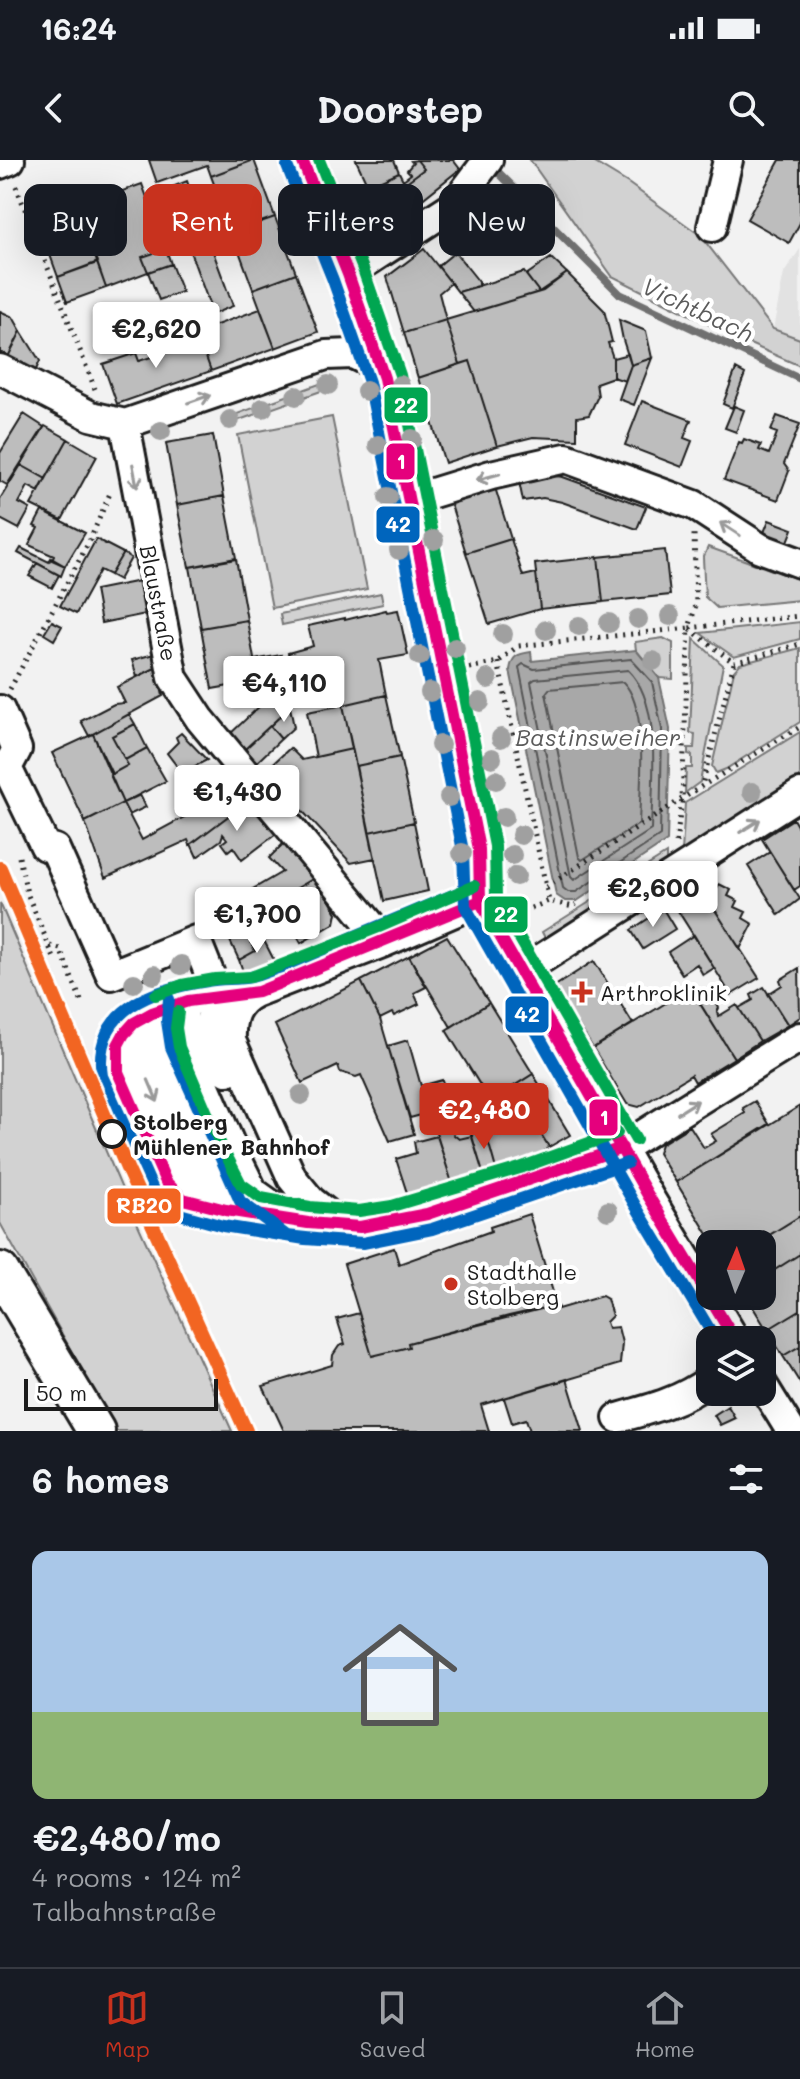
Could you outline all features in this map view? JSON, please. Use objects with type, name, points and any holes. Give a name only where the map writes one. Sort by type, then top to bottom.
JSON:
[{"type":"main road","points":[[0,1271],[96,1431]]},
{"type":"street","points":[[302,160],[348,274],[381,368],[479,849],[480,901],[519,973],[727,1326]]},
{"type":"street","points":[[348,274],[454,205],[488,160]]},
{"type":"street","points":[[712,227],[728,160]]},
{"type":"street","points":[[0,369],[53,390],[91,416],[116,422],[326,355],[353,354],[381,368]]},
{"type":"street","name":"Blaustraße","points":[[116,422],[173,678],[200,719],[385,942]]},
{"type":"street","points":[[410,500],[491,475],[566,458],[694,505],[760,548],[800,563]]},
{"type":"street","points":[[4,701],[17,749],[7,768],[45,846],[55,849],[111,975],[196,940],[218,995],[208,1024],[209,1033],[276,1181],[300,1222]]},
{"type":"street","points":[[519,973],[800,794]]},
{"type":"street","points":[[360,1227],[334,1219],[311,1201],[292,1178],[231,1041],[230,1023],[234,1011],[243,999],[254,993],[480,901]]},
{"type":"street","points":[[254,993],[218,995],[173,1006],[136,1021],[140,1062],[188,1173],[197,1191],[226,1210],[300,1222],[360,1227],[427,1214],[622,1148],[800,1037]]},
{"type":"street","points":[[173,1006],[160,1028],[164,1052],[205,1148],[229,1195],[255,1213]]},
{"type":"street","points":[[173,1006],[183,1021],[186,1042],[253,1192],[300,1222]]},
{"type":"street","points":[[618,1418],[664,1406],[696,1391]]},
{"type":"street","points":[[776,1406],[791,1431]]},
{"type":"path","points":[[6,162],[116,422]]},
{"type":"path","points":[[4,701],[90,540],[114,485]]},
{"type":"path","points":[[685,867],[675,844],[682,800],[689,628],[696,605],[694,505]]},
{"type":"path","points":[[445,673],[498,662],[518,646],[800,616]]},
{"type":"path","points":[[689,628],[734,663]]},
{"type":"path","points":[[734,663],[800,644]]},
{"type":"path","points":[[498,662],[549,901],[573,907],[586,899]]},
{"type":"path","points":[[702,786],[734,663]]},
{"type":"path","points":[[546,887],[800,727]]},
{"type":"path","points":[[18,853],[27,893],[54,958]]},
{"type":"path","points":[[49,946],[60,949],[82,1003],[79,1004]]},
{"type":"shaded area","points":[[530,160],[590,160],[628,183],[700,235],[773,329],[800,339],[800,366],[612,276],[555,195],[555,184],[547,184]]},
{"type":"shaded area","points":[[800,249],[800,339],[773,329],[784,273]]},
{"type":"shaded area","points":[[333,379],[335,386],[228,424],[226,418]]},
{"type":"shaded area","points":[[332,417],[367,589],[272,608],[238,435]]},
{"type":"shaded area","points":[[708,547],[800,580],[800,600],[717,608],[705,597],[703,558]]},
{"type":"shaded area","points":[[381,593],[383,604],[282,625],[280,614]]},
{"type":"shaded area","points":[[800,622],[800,639],[734,657],[700,633]]},
{"type":"shaded area","points":[[663,638],[673,643],[673,679],[659,678],[636,650],[635,642]]},
{"type":"shaded area","points":[[694,639],[723,665],[700,782],[685,793],[686,768],[692,768],[692,755],[688,754],[688,748],[694,748],[695,734],[690,733]]},
{"type":"shaded area","points":[[800,648],[800,722],[716,773],[712,766],[734,671],[740,664]]},
{"type":"shaded area","points":[[800,732],[800,779],[682,852],[685,803]]},
{"type":"shaded area","points":[[666,854],[666,864],[545,938],[542,932]]},
{"type":"shaded area","points":[[0,903],[125,1196],[232,1431],[116,1431],[0,1223]]},
{"type":"water","name":"Bastinsweiher","points":[[636,650],[659,678],[670,729],[667,841],[577,901],[565,901],[556,895],[511,665],[516,656],[531,652],[532,661]]},
{"type":"building","points":[[149,160],[254,160],[211,176],[207,165],[157,183]]},
{"type":"building","points":[[254,160],[275,217],[262,222],[262,184],[214,184],[211,176]]},
{"type":"building","points":[[356,160],[394,160],[399,172],[367,184]]},
{"type":"building","points":[[417,160],[424,169],[405,184],[372,184],[399,172],[403,180],[411,174],[407,170],[413,163],[411,161]]},
{"type":"building","points":[[417,160],[453,160],[460,169],[423,199],[423,184],[405,183],[424,169]]},
{"type":"building","points":[[780,160],[800,160],[800,223],[789,243],[747,219]]},
{"type":"building","points":[[142,184],[143,187],[145,256],[142,257],[148,272],[106,288],[95,256],[127,256],[127,189]]},
{"type":"building","points":[[275,217],[278,256],[290,256],[296,273],[253,289],[241,256],[262,256],[262,222]]},
{"type":"building","points":[[423,250],[451,283],[439,293],[446,320],[404,333],[387,277],[415,256],[423,256]]},
{"type":"building","points":[[50,256],[96,256],[98,262],[58,277]]},
{"type":"building","points":[[168,256],[171,264],[148,272],[142,257]]},
{"type":"building","points":[[192,256],[215,256],[233,306],[213,314]]},
{"type":"building","points":[[450,256],[458,256],[479,286],[458,292],[438,266]]},
{"type":"building","points":[[551,258],[567,273],[539,292],[526,275]]},
{"type":"building","points":[[97,263],[106,288],[67,302],[58,277]]},
{"type":"building","points":[[171,264],[182,292],[159,300],[148,272]]},
{"type":"building","points":[[524,272],[539,292],[474,312],[458,292]]},
{"type":"building","points":[[296,273],[318,332],[275,348],[253,289]]},
{"type":"building","points":[[567,273],[604,310],[612,342],[608,343],[613,358],[613,377],[596,383],[598,396],[589,415],[577,417],[577,439],[533,437],[497,446],[470,361],[460,364],[446,320],[543,291]]},
{"type":"building","points":[[260,309],[275,348],[211,371],[197,332]]},
{"type":"building","points":[[0,311],[13,317],[21,331],[7,359],[0,355]]},
{"type":"building","points":[[446,320],[460,364],[418,378],[404,333]]},
{"type":"building","points":[[619,320],[646,331],[652,358],[631,365]]},
{"type":"building","points":[[21,331],[40,361],[35,372],[7,359]]},
{"type":"building","points":[[197,332],[211,371],[117,404],[103,364],[136,353],[139,361],[187,345],[184,337]]},
{"type":"building","points":[[628,354],[631,365],[625,381],[613,377],[613,358]]},
{"type":"building","points":[[652,358],[634,405],[619,399],[631,365]]},
{"type":"building","points":[[470,361],[497,446],[445,463],[418,378]]},
{"type":"building","points":[[736,369],[745,374],[732,408],[723,404]]},
{"type":"building","points":[[642,401],[691,420],[684,438],[692,441],[682,467],[625,445]]},
{"type":"building","points":[[734,406],[744,410],[736,432],[725,428]]},
{"type":"building","points":[[24,414],[44,427],[7,485],[0,481],[0,453]]},
{"type":"building","points":[[777,416],[800,424],[784,464],[789,471],[778,500],[724,480],[739,442],[742,443],[744,439],[761,445],[759,450],[769,454],[777,433],[771,431]]},
{"type":"building","points":[[45,426],[68,439],[46,479],[21,465]]},
{"type":"building","points":[[213,435],[224,496],[177,505],[166,443]]},
{"type":"building","points":[[68,439],[97,456],[62,520],[31,505]]},
{"type":"building","points":[[21,465],[46,479],[39,492],[28,486],[19,503],[30,509],[19,529],[0,519],[0,499]]},
{"type":"building","points":[[518,477],[563,477],[646,507],[637,529],[562,502],[543,498],[523,501]]},
{"type":"building","points":[[493,481],[511,539],[466,553],[448,495]]},
{"type":"building","points":[[224,496],[236,558],[189,567],[177,505]]},
{"type":"building","points":[[42,511],[85,533],[65,566],[52,560],[54,556],[29,545]]},
{"type":"building","points":[[769,520],[793,529],[787,544],[763,535]]},
{"type":"building","points":[[96,539],[123,553],[110,575],[100,570],[76,614],[60,606]]},
{"type":"building","points":[[511,539],[523,576],[536,573],[540,609],[489,624],[466,553]]},
{"type":"building","points":[[21,548],[65,566],[61,576],[18,553]]},
{"type":"building","points":[[665,550],[670,595],[603,602],[598,557]]},
{"type":"building","points":[[123,553],[131,558],[119,580],[110,575]]},
{"type":"building","points":[[598,557],[603,602],[540,609],[535,564]]},
{"type":"building","points":[[236,559],[247,620],[201,628],[190,567]]},
{"type":"building","points":[[37,563],[59,575],[52,588],[29,576]]},
{"type":"building","points":[[140,581],[146,614],[101,623],[95,590]]},
{"type":"building","points":[[398,610],[408,655],[379,660],[386,695],[343,705],[336,670],[294,679],[288,653],[313,646],[308,626]]},
{"type":"building","points":[[247,620],[258,681],[212,689],[201,628]]},
{"type":"building","points":[[52,621],[62,626],[54,640],[44,634]]},
{"type":"building","points":[[154,654],[157,667],[137,677],[132,660]]},
{"type":"building","points":[[281,655],[290,707],[245,749],[230,734],[262,704],[254,660]]},
{"type":"building","points":[[157,667],[163,696],[89,736],[81,721],[114,704],[125,703],[117,687]]},
{"type":"building","points":[[386,695],[400,757],[356,766],[343,705]]},
{"type":"building","points":[[343,705],[352,749],[316,757],[307,712]]},
{"type":"building","points":[[290,707],[294,727],[281,739],[270,726]]},
{"type":"building","points":[[129,714],[135,724],[112,736],[128,765],[112,774],[93,734]]},
{"type":"building","points":[[135,724],[147,748],[125,760],[112,736]]},
{"type":"building","points":[[270,726],[281,739],[257,762],[245,749]]},
{"type":"building","points":[[181,733],[207,760],[182,773],[167,753],[178,742],[176,737]]},
{"type":"building","points":[[93,734],[123,803],[85,822],[52,753]]},
{"type":"building","points":[[147,748],[166,781],[123,803],[110,775],[128,765],[125,760]]},
{"type":"building","points":[[290,748],[302,760],[352,749],[375,858],[351,863],[265,771]]},
{"type":"building","points":[[400,757],[414,822],[369,832],[356,766]]},
{"type":"building","points":[[227,781],[247,802],[190,845],[188,840],[105,878],[85,822],[123,803],[142,840],[190,814],[188,811]]},
{"type":"building","points":[[140,795],[146,807],[129,815],[123,803]]},
{"type":"building","points":[[247,802],[276,834],[242,860],[233,847],[228,851],[222,843],[227,839],[223,834],[221,840],[197,857],[191,844]]},
{"type":"building","points":[[793,819],[800,831],[800,886],[794,890],[762,839]]},
{"type":"building","points":[[414,822],[428,891],[384,901],[369,832]]},
{"type":"building","points":[[284,843],[316,877],[225,930],[217,910],[282,872],[269,858]]},
{"type":"building","points":[[770,852],[800,899],[779,915],[748,866]]},
{"type":"building","points":[[316,877],[337,913],[335,923],[301,943],[289,922],[282,926],[275,914],[281,910],[276,901]]},
{"type":"building","points":[[719,884],[731,890],[728,896],[738,901],[735,907],[746,912],[743,918],[753,924],[740,949],[710,902]]},
{"type":"building","points":[[702,890],[759,978],[731,995],[675,906]]},
{"type":"building","points":[[663,909],[675,929],[643,949],[631,930]]},
{"type":"building","points":[[260,910],[266,925],[248,936],[255,951],[239,960],[225,930]]},
{"type":"building","points":[[259,931],[276,964],[244,974],[239,960],[255,951],[248,936]]},
{"type":"building","points":[[694,935],[714,968],[703,975],[697,964],[682,974],[668,952]]},
{"type":"building","points":[[447,936],[489,1003],[451,1027],[409,956]]},
{"type":"building","points":[[409,956],[426,987],[414,993],[419,1004],[380,1019],[361,981]]},
{"type":"building","points":[[594,961],[633,1024],[593,1048],[555,986]]},
{"type":"building","points":[[799,968],[800,1017],[788,1025],[768,994],[782,985],[780,980]]},
{"type":"building","points":[[361,981],[380,1019],[414,1134],[390,1141],[361,1075],[356,1077],[340,1072],[338,1066],[302,1083],[275,1025]]},
{"type":"building","points":[[764,987],[788,1025],[760,1041],[739,1008],[753,1000],[751,995]]},
{"type":"building","points":[[690,988],[734,1058],[695,1082],[691,1075],[639,1107],[627,1104],[593,1048]]},
{"type":"building","points":[[708,989],[719,1008],[719,1016],[737,1005],[760,1041],[734,1058],[696,997]]},
{"type":"building","points":[[489,1003],[533,1074],[490,1101],[446,1030]]},
{"type":"building","points":[[408,1040],[421,1086],[442,1080],[451,1107],[410,1118],[388,1046]]},
{"type":"building","points":[[533,1074],[570,1135],[549,1147],[532,1120],[516,1125],[498,1096]]},
{"type":"building","points":[[755,1101],[769,1124],[676,1182],[658,1153],[661,1144],[690,1126],[704,1148],[716,1141],[711,1134],[745,1113],[743,1108]]},
{"type":"building","points":[[800,1106],[800,1216],[776,1231],[705,1230],[676,1182]]},
{"type":"building","points":[[446,1108],[454,1135],[459,1139],[472,1136],[483,1173],[452,1183],[430,1113]]},
{"type":"building","points":[[532,1120],[549,1147],[536,1157],[496,1169],[485,1130]]},
{"type":"building","points":[[485,1130],[496,1169],[483,1173],[471,1134]]},
{"type":"building","points":[[437,1136],[452,1183],[408,1196],[396,1159],[416,1153],[414,1142]]},
{"type":"building","name":"Stadthalle Stolberg","points":[[529,1214],[557,1305],[408,1343],[409,1347],[372,1356],[344,1264],[394,1248],[399,1264]]},
{"type":"building","points":[[800,1216],[800,1254],[776,1269],[776,1231]]},
{"type":"building","points":[[800,1254],[800,1310],[774,1326],[765,1326],[755,1310],[776,1310],[776,1269]]},
{"type":"building","points":[[602,1296],[607,1299],[612,1316],[606,1322],[608,1328],[618,1327],[622,1343],[620,1364],[481,1405],[489,1431],[284,1431],[263,1386],[332,1365],[333,1355],[339,1346],[345,1344],[337,1319],[359,1313],[372,1356],[509,1316],[557,1305],[558,1309]]},
{"type":"building","points":[[800,1310],[800,1346],[783,1356],[776,1345],[774,1326]]},
{"type":"building","points":[[800,1346],[800,1383],[783,1356]]},
{"type":"building","points":[[567,1379],[583,1431],[530,1431],[526,1419],[512,1423],[504,1398]]},
{"type":"building","points":[[728,1406],[735,1418],[720,1425],[714,1415]]},
{"type":"waterway","name":"Vichtbach","points":[[490,164],[620,294],[800,379]]},
{"type":"transit line","name":"1","points":[[302,160],[348,274],[384,378],[479,849],[480,901],[727,1326]]},
{"type":"transit line","name":"22","points":[[319,160],[363,269],[400,375],[495,846],[496,897],[636,1140]]},
{"type":"transit line","name":"42","points":[[287,166],[333,280],[369,382],[463,851],[465,906],[708,1326]]},
{"type":"transit line","name":"RB20","points":[[0,868],[126,1166],[246,1431]]},
{"type":"transit line","name":"42","points":[[474,886],[262,974],[187,985],[148,997],[131,1006],[117,1019],[107,1034],[101,1053],[102,1076],[154,1192],[176,1213],[223,1226],[305,1239],[363,1243],[432,1229],[627,1163]]},
{"type":"transit line","name":"22","points":[[156,995],[182,985],[251,977],[474,886]]},
{"type":"transit line","name":"1","points":[[480,901],[258,992],[188,1001],[152,1013],[134,1023],[118,1045],[118,1072],[166,1182],[183,1199],[226,1210],[308,1223],[360,1227],[427,1214],[622,1148]]},
{"type":"transit line","name":"42","points":[[169,999],[167,1021],[171,1047],[240,1201],[287,1236],[325,1240]]},
{"type":"transit line","name":"22","points":[[178,1012],[176,1028],[179,1047],[219,1141],[241,1184],[261,1198],[310,1207],[359,1211],[392,1206],[520,1168],[617,1133]]},
{"type":"place","name":"Arthroklinik","points":[[582,992]]},
{"type":"place","name":"Stolberg Mühlener Bahnhof","points":[[112,1134]]},
{"type":"place","name":"Stadthalle Stolberg","points":[[451,1284]]}]
